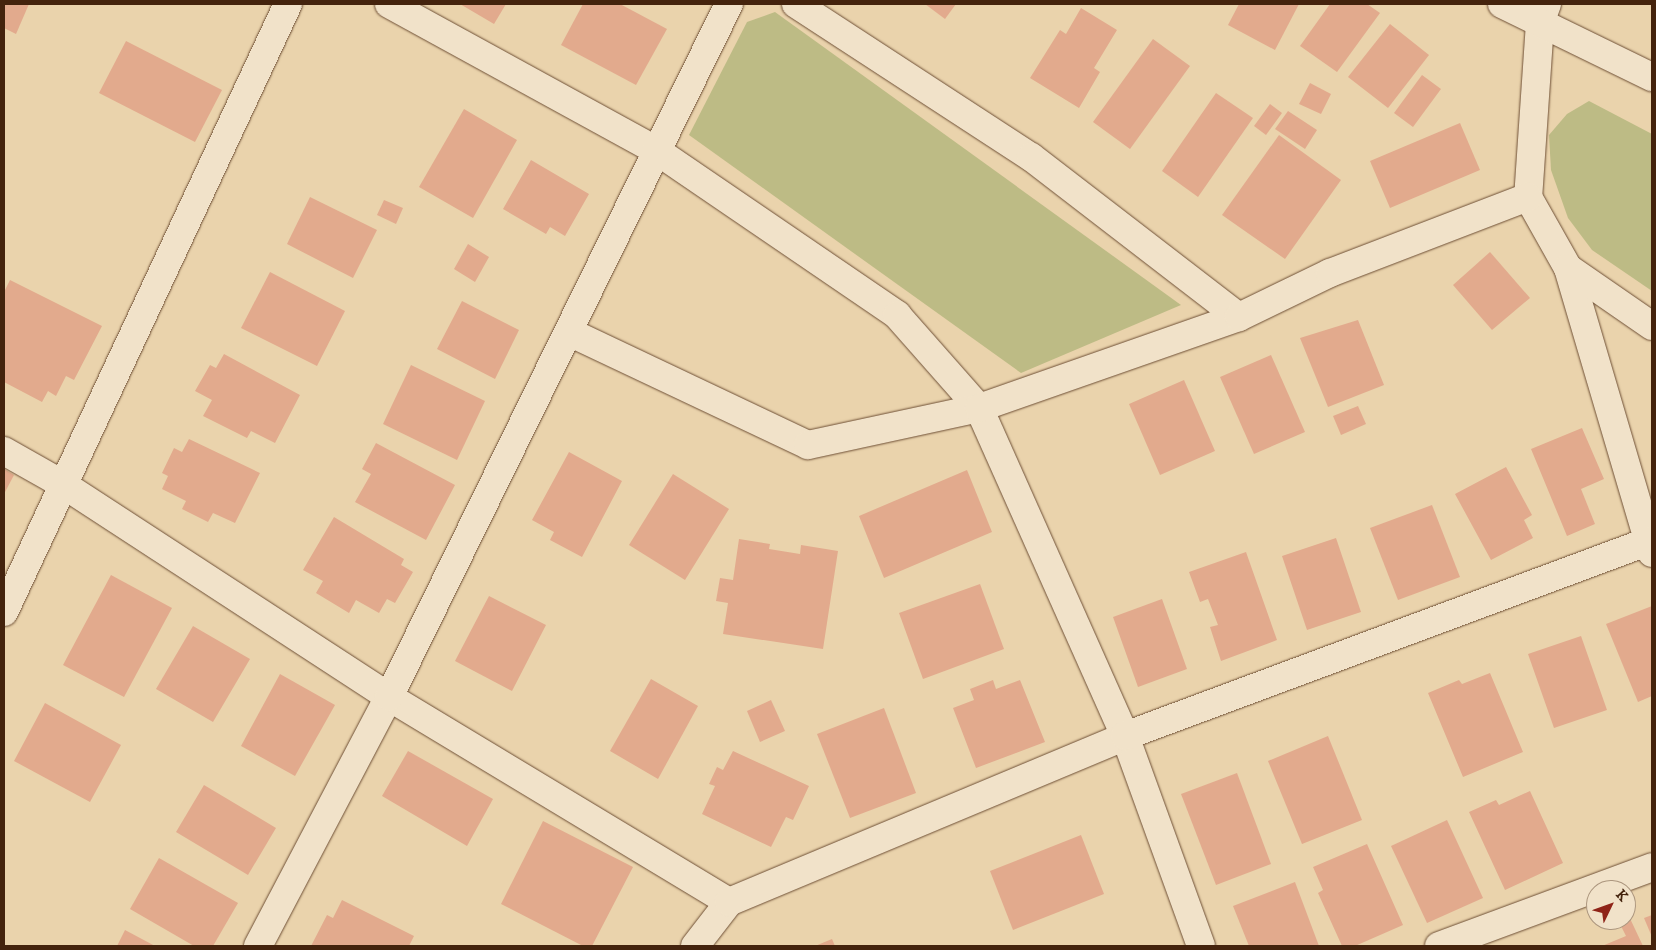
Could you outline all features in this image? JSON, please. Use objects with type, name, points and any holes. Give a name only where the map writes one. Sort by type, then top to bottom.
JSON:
[{"type":"street","points":[[4,612],[288,4]]},
{"type":"street","points":[[389,4],[657,151],[897,315],[979,408],[1125,736],[1201,946]]},
{"type":"street","points":[[258,946],[389,697],[729,4]]},
{"type":"street","points":[[796,4],[1031,157],[1239,317]]},
{"type":"street","points":[[1502,4],[1543,14],[1652,77]]},
{"type":"street","points":[[695,946],[729,902],[1125,736],[1651,545],[1568,268],[1528,196],[1543,14]]},
{"type":"street","points":[[569,332],[808,445],[979,408],[1239,317],[1330,273],[1528,196]]},
{"type":"street","points":[[1568,268],[1652,326]]},
{"type":"street","points":[[4,451],[64,485],[389,697],[729,902]]},
{"type":"street","points":[[1439,946],[1652,867]]},
{"type":"shaded area","points":[[775,12],[1181,305],[1021,373],[689,135],[747,22]]},
{"type":"shaded area","points":[[1589,101],[1652,134],[1652,291],[1592,250],[1568,218],[1551,170],[1549,135],[1567,114]]},
{"type":"building","points":[[4,4],[29,4],[16,34],[4,28]]},
{"type":"building","points":[[460,4],[506,4],[494,24]]},
{"type":"building","points":[[583,4],[620,4],[667,29],[636,85],[561,45]]},
{"type":"building","points":[[925,4],[956,4],[945,19]]},
{"type":"building","points":[[1239,4],[1299,4],[1275,50],[1228,25]]},
{"type":"building","points":[[1330,4],[1367,4],[1380,13],[1337,72],[1300,46]]},
{"type":"building","points":[[1081,8],[1117,30],[1094,68],[1100,72],[1079,108],[1030,78],[1060,30],[1066,34]]},
{"type":"building","points":[[1390,24],[1429,55],[1388,108],[1348,77]]},
{"type":"building","points":[[1153,39],[1190,66],[1130,149],[1093,122]]},
{"type":"building","points":[[126,41],[222,90],[195,142],[99,93]]},
{"type":"building","points":[[1422,75],[1441,89],[1413,127],[1394,113]]},
{"type":"building","points":[[1310,83],[1331,94],[1321,114],[1299,104]]},
{"type":"building","points":[[1216,93],[1253,118],[1198,197],[1162,171]]},
{"type":"building","points":[[1270,104],[1282,113],[1266,135],[1254,126]]},
{"type":"building","points":[[464,109],[517,140],[473,218],[419,187]]},
{"type":"building","points":[[1288,111],[1317,130],[1305,149],[1275,129]]},
{"type":"building","points":[[1460,123],[1480,170],[1390,208],[1370,161]]},
{"type":"building","points":[[1279,135],[1341,180],[1285,259],[1222,215]]},
{"type":"building","points":[[531,160],[589,194],[565,236],[550,227],[546,234],[503,209]]},
{"type":"building","points":[[310,197],[377,230],[353,278],[287,244]]},
{"type":"building","points":[[384,200],[403,208],[396,224],[377,215]]},
{"type":"building","points":[[468,244],[489,257],[475,282],[454,269]]},
{"type":"building","points":[[1490,252],[1530,298],[1492,330],[1453,285]]},
{"type":"building","points":[[270,272],[345,311],[317,366],[241,328]]},
{"type":"building","points":[[10,280],[102,326],[74,380],[66,376],[56,396],[48,391],[42,402],[4,382],[4,292]]},
{"type":"building","points":[[462,301],[519,330],[495,379],[437,349]]},
{"type":"building","points":[[1358,320],[1384,385],[1328,407],[1300,338]]},
{"type":"building","points":[[224,354],[300,395],[275,443],[251,431],[247,438],[203,416],[212,400],[195,391],[210,365],[216,368]]},
{"type":"building","points":[[1271,355],[1305,432],[1254,454],[1220,377]]},
{"type":"building","points":[[411,365],[485,401],[457,460],[383,424]]},
{"type":"building","points":[[1184,380],[1215,451],[1160,475],[1129,404]]},
{"type":"building","points":[[1358,406],[1366,424],[1341,435],[1333,416]]},
{"type":"building","points":[[1582,428],[1604,479],[1581,489],[1595,524],[1567,536],[1531,449]]},
{"type":"building","points":[[189,439],[260,473],[235,523],[213,513],[208,522],[182,509],[186,501],[162,489],[168,476],[162,473],[174,448],[182,452]]},
{"type":"building","points":[[376,443],[455,485],[426,540],[355,502],[371,474],[362,469]]},
{"type":"building","points":[[569,452],[622,481],[582,557],[550,540],[554,532],[532,520]]},
{"type":"building","points":[[1506,467],[1532,515],[1524,520],[1533,538],[1491,560],[1455,494]]},
{"type":"building","points":[[4,469],[14,475],[4,494]]},
{"type":"building","points":[[967,470],[992,532],[884,578],[859,516]]},
{"type":"building","points":[[673,474],[729,509],[685,580],[629,545]]},
{"type":"building","points":[[1432,505],[1460,577],[1398,600],[1370,528]]},
{"type":"building","points":[[334,517],[404,559],[401,565],[413,572],[395,603],[387,599],[379,613],[356,600],[349,613],[316,593],[323,581],[303,570]]},
{"type":"building","points":[[1336,538],[1361,612],[1307,630],[1282,556]]},
{"type":"building","points":[[739,539],[770,544],[769,549],[800,554],[801,545],[838,551],[823,649],[723,634],[728,603],[716,601],[720,578],[733,580]]},
{"type":"building","points":[[1246,552],[1277,640],[1221,661],[1210,627],[1218,625],[1208,599],[1200,602],[1189,572]]},
{"type":"building","points":[[111,575],[172,608],[124,697],[63,665]]},
{"type":"building","points":[[980,584],[1004,649],[923,679],[899,613]]},
{"type":"building","points":[[489,596],[546,625],[512,691],[455,661]]},
{"type":"building","points":[[1162,599],[1187,669],[1138,687],[1113,617]]},
{"type":"building","points":[[1652,606],[1652,696],[1638,702],[1606,624]]},
{"type":"building","points":[[193,626],[250,659],[213,722],[156,689]]},
{"type":"building","points":[[1581,636],[1607,710],[1554,728],[1528,654]]},
{"type":"building","points":[[1490,673],[1523,752],[1463,777],[1428,693],[1459,680],[1462,684]]},
{"type":"building","points":[[280,674],[335,705],[295,776],[241,746]]},
{"type":"building","points":[[651,679],[698,706],[658,779],[610,751]]},
{"type":"building","points":[[993,680],[996,689],[1020,680],[1045,742],[976,768],[953,708],[974,700],[970,689]]},
{"type":"building","points":[[771,700],[785,731],[760,742],[747,711]]},
{"type":"building","points":[[45,703],[121,745],[90,802],[14,761]]},
{"type":"building","points":[[884,708],[916,793],[850,818],[817,734]]},
{"type":"building","points":[[1328,736],[1362,820],[1302,844],[1268,761]]},
{"type":"building","points":[[408,751],[493,799],[467,846],[382,796]]},
{"type":"building","points":[[733,751],[809,786],[793,820],[786,817],[771,847],[702,814],[715,786],[709,784],[717,767],[723,770]]},
{"type":"building","points":[[1237,773],[1271,864],[1216,885],[1181,794]]},
{"type":"building","points":[[204,785],[276,828],[248,875],[176,832]]},
{"type":"building","points":[[1530,791],[1563,863],[1505,890],[1469,812],[1496,800],[1499,805]]},
{"type":"building","points":[[1447,820],[1483,898],[1427,923],[1391,846]]},
{"type":"building","points":[[543,821],[633,867],[592,946],[583,946],[501,904]]},
{"type":"building","points":[[1081,835],[1104,894],[1013,930],[990,871]]},
{"type":"building","points":[[1367,844],[1403,925],[1355,946],[1342,946],[1318,893],[1323,890],[1313,867]]},
{"type":"building","points":[[159,858],[238,903],[213,946],[194,946],[130,909]]},
{"type":"building","points":[[1295,882],[1319,946],[1249,946],[1233,906]]},
{"type":"building","points":[[342,900],[414,936],[409,946],[311,946],[327,915],[333,918]]},
{"type":"building","points":[[1652,915],[1652,937],[1644,918]]},
{"type":"building","points":[[125,930],[155,946],[117,946]]},
{"type":"building","points":[[1623,930],[1635,930],[1643,946],[1602,946],[1626,936]]},
{"type":"building","points":[[832,939],[835,946],[815,946]]}]
